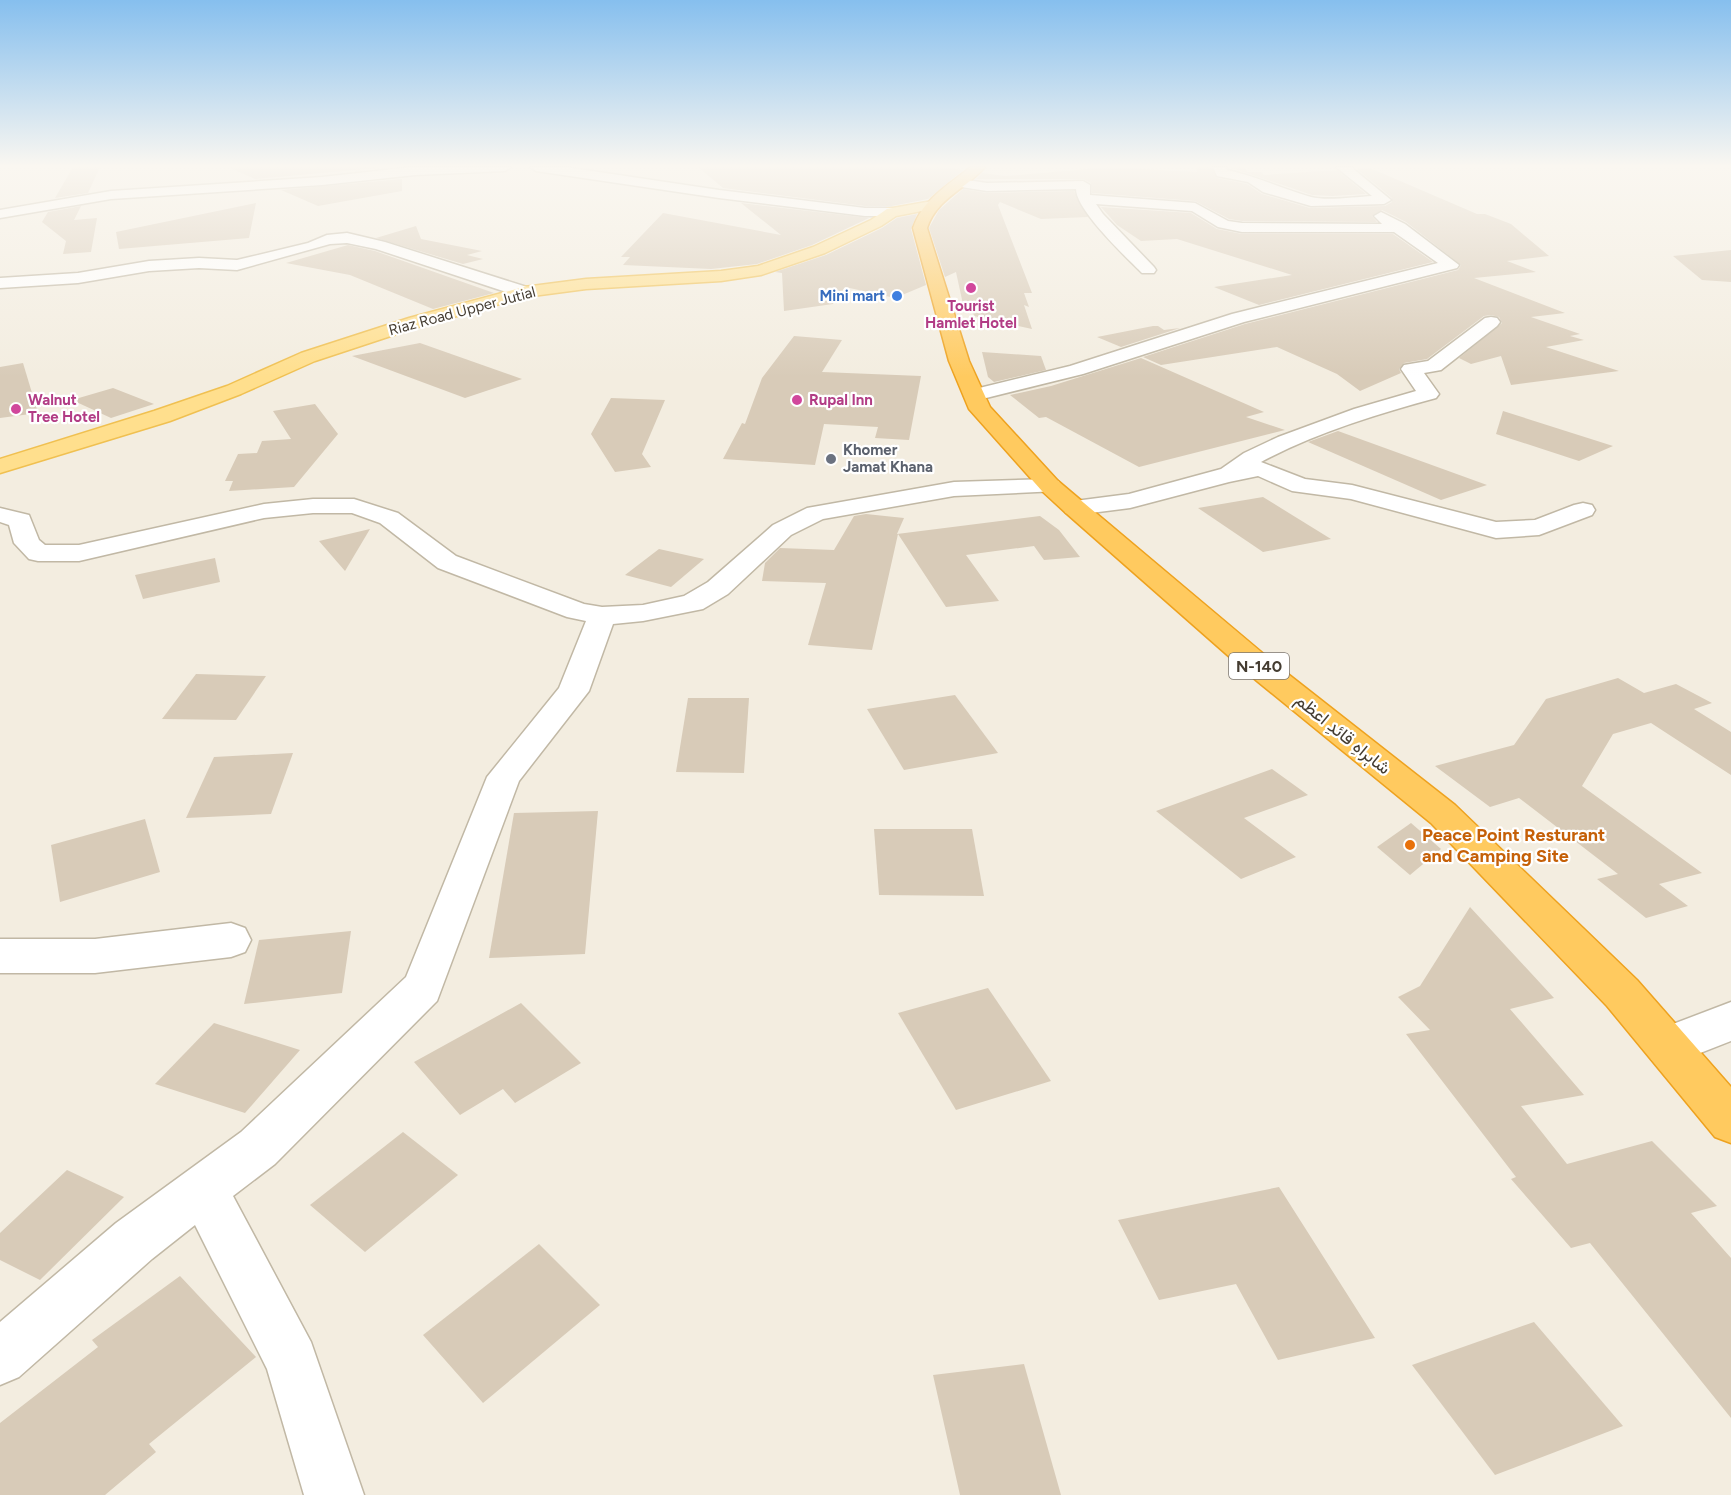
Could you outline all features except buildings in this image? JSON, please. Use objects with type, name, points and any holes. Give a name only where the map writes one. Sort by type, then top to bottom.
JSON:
[{"type":"highway","name":"شاہراہِ قائدِ اعظم","points":[[922,237],[959,361],[980,409],[1050,486],[1268,674],[1443,814],[1622,993],[1731,1121]]},
{"type":"main road","name":"Riaz Road Upper Jutial","points":[[0,466],[172,412],[234,390],[329,350],[415,322],[524,292],[597,283],[721,276],[761,270],[819,250],[847,237]]},
{"type":"street","points":[[1116,237],[1148,270]]},
{"type":"street","points":[[974,395],[1076,370],[1238,318],[1451,265],[1413,237]]},
{"type":"street","points":[[0,284],[78,278],[149,266],[200,263],[237,265],[313,246],[327,240],[346,238],[380,245],[524,292]]},
{"type":"street","points":[[1227,475],[1250,456],[1281,442],[1392,403],[1428,394],[1412,369],[1434,366],[1491,322]]},
{"type":"street","points":[[1075,508],[1130,501],[1227,475],[1261,469],[1300,486],[1352,492],[1496,530],[1539,527],[1583,510]]},
{"type":"street","points":[[0,515],[20,520],[27,543],[38,553],[79,554],[264,511],[313,506],[354,506],[389,518],[447,562],[577,611],[602,616],[643,613],[693,603],[718,588],[782,530],[816,513],[954,489],[1050,486]]},
{"type":"street","points":[[0,1358],[134,1241],[258,1148],[422,988],[504,777],[573,691],[602,616]]},
{"type":"street","points":[[0,956],[95,956],[231,940]]},
{"type":"street","points":[[1667,1046],[1731,1021]]},
{"type":"street","points":[[203,1189],[292,1361],[334,1495]]},
{"type":"place","name":"Tourist Hamlet Hotel","points":[[971,288]]},
{"type":"place","name":"Mini mart","points":[[897,296]]},
{"type":"place","name":"Rupal Inn","points":[[797,400]]},
{"type":"place","name":"Walnut Tree Hotel","points":[[16,409]]},
{"type":"place","name":"Khomer Jamat Khana","points":[[831,459]]},
{"type":"place","name":"Peace Point Resturant and Camping Site","points":[[1410,845]]}]
